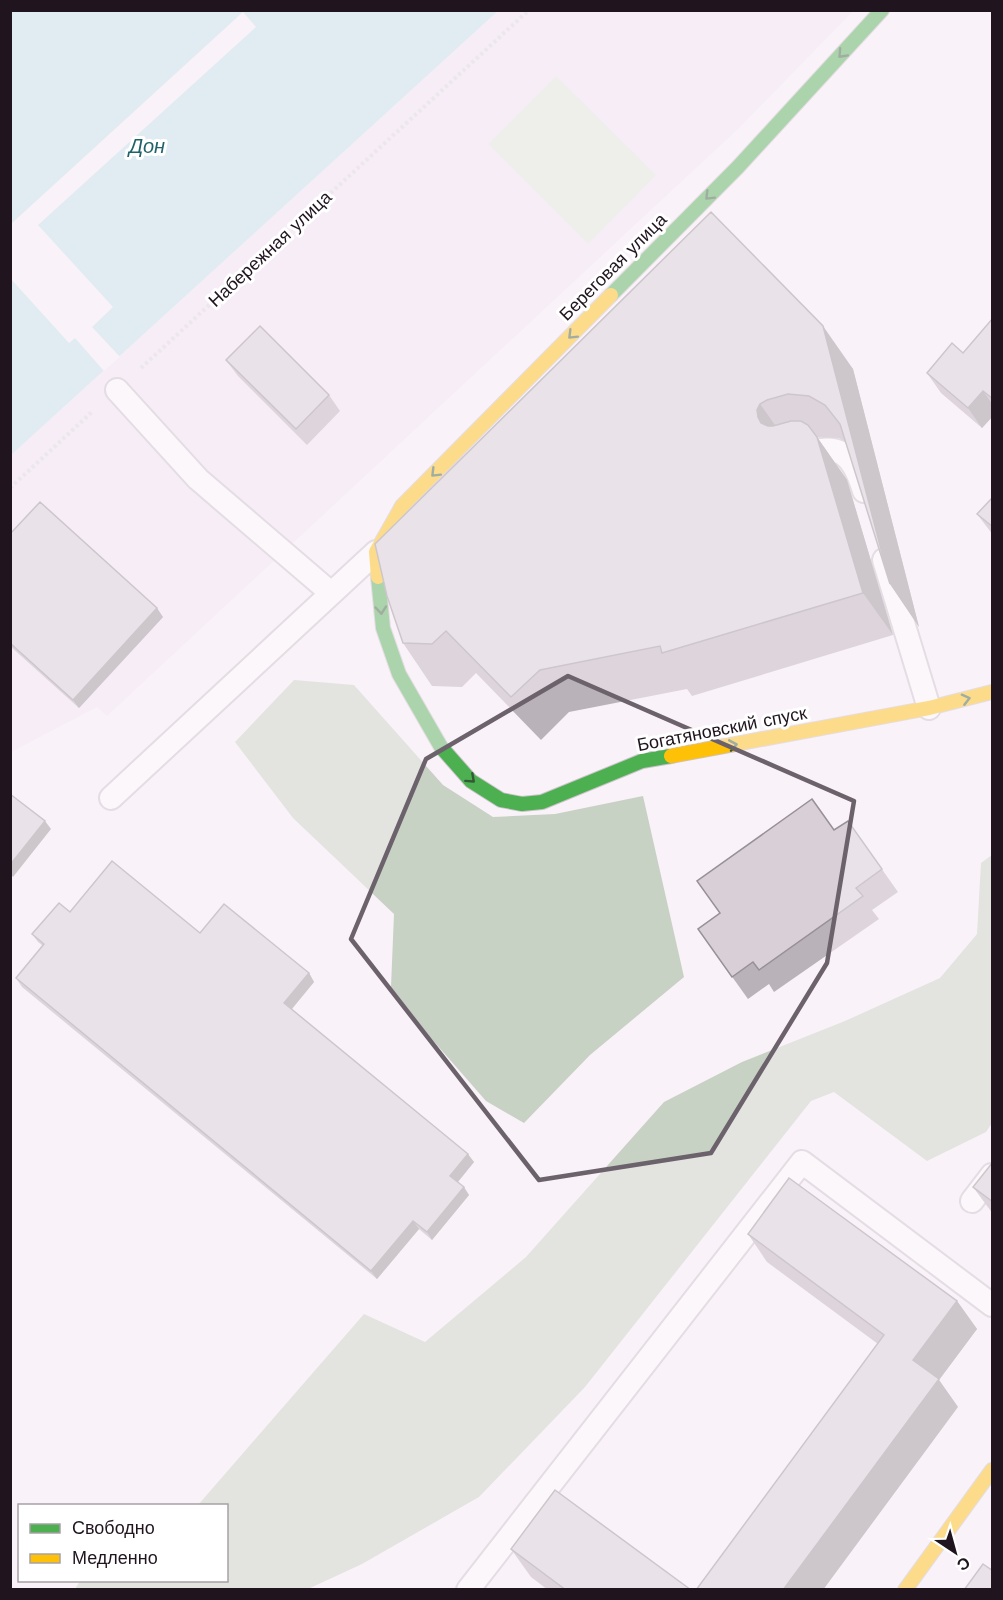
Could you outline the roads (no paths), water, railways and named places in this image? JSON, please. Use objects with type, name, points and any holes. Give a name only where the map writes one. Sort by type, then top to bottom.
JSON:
[{"type":"street","name":"Береговая улица","points":[[376,552],[402,506],[738,167],[882,10]]},
{"type":"street","name":"Богатяновский спуск","points":[[376,552],[383,628],[399,674],[441,747],[471,781],[501,800],[522,804],[542,802],[595,778],[642,761],[929,708],[993,692]]},
{"type":"street","points":[[905,1590],[993,1470]]},
{"type":"lane","points":[[117,390],[198,479],[331,593]]},
{"type":"lane","points":[[800,455],[819,449],[831,449],[845,455],[859,474],[929,708]]},
{"type":"lane","points":[[111,798],[376,552]]},
{"type":"lane","points":[[468,1590],[802,1162],[993,1305]]},
{"type":"lane","points":[[972,1201],[993,1175]]},
{"type":"water","name":"Дон","points":[[11,11],[498,11],[11,455]]}]
